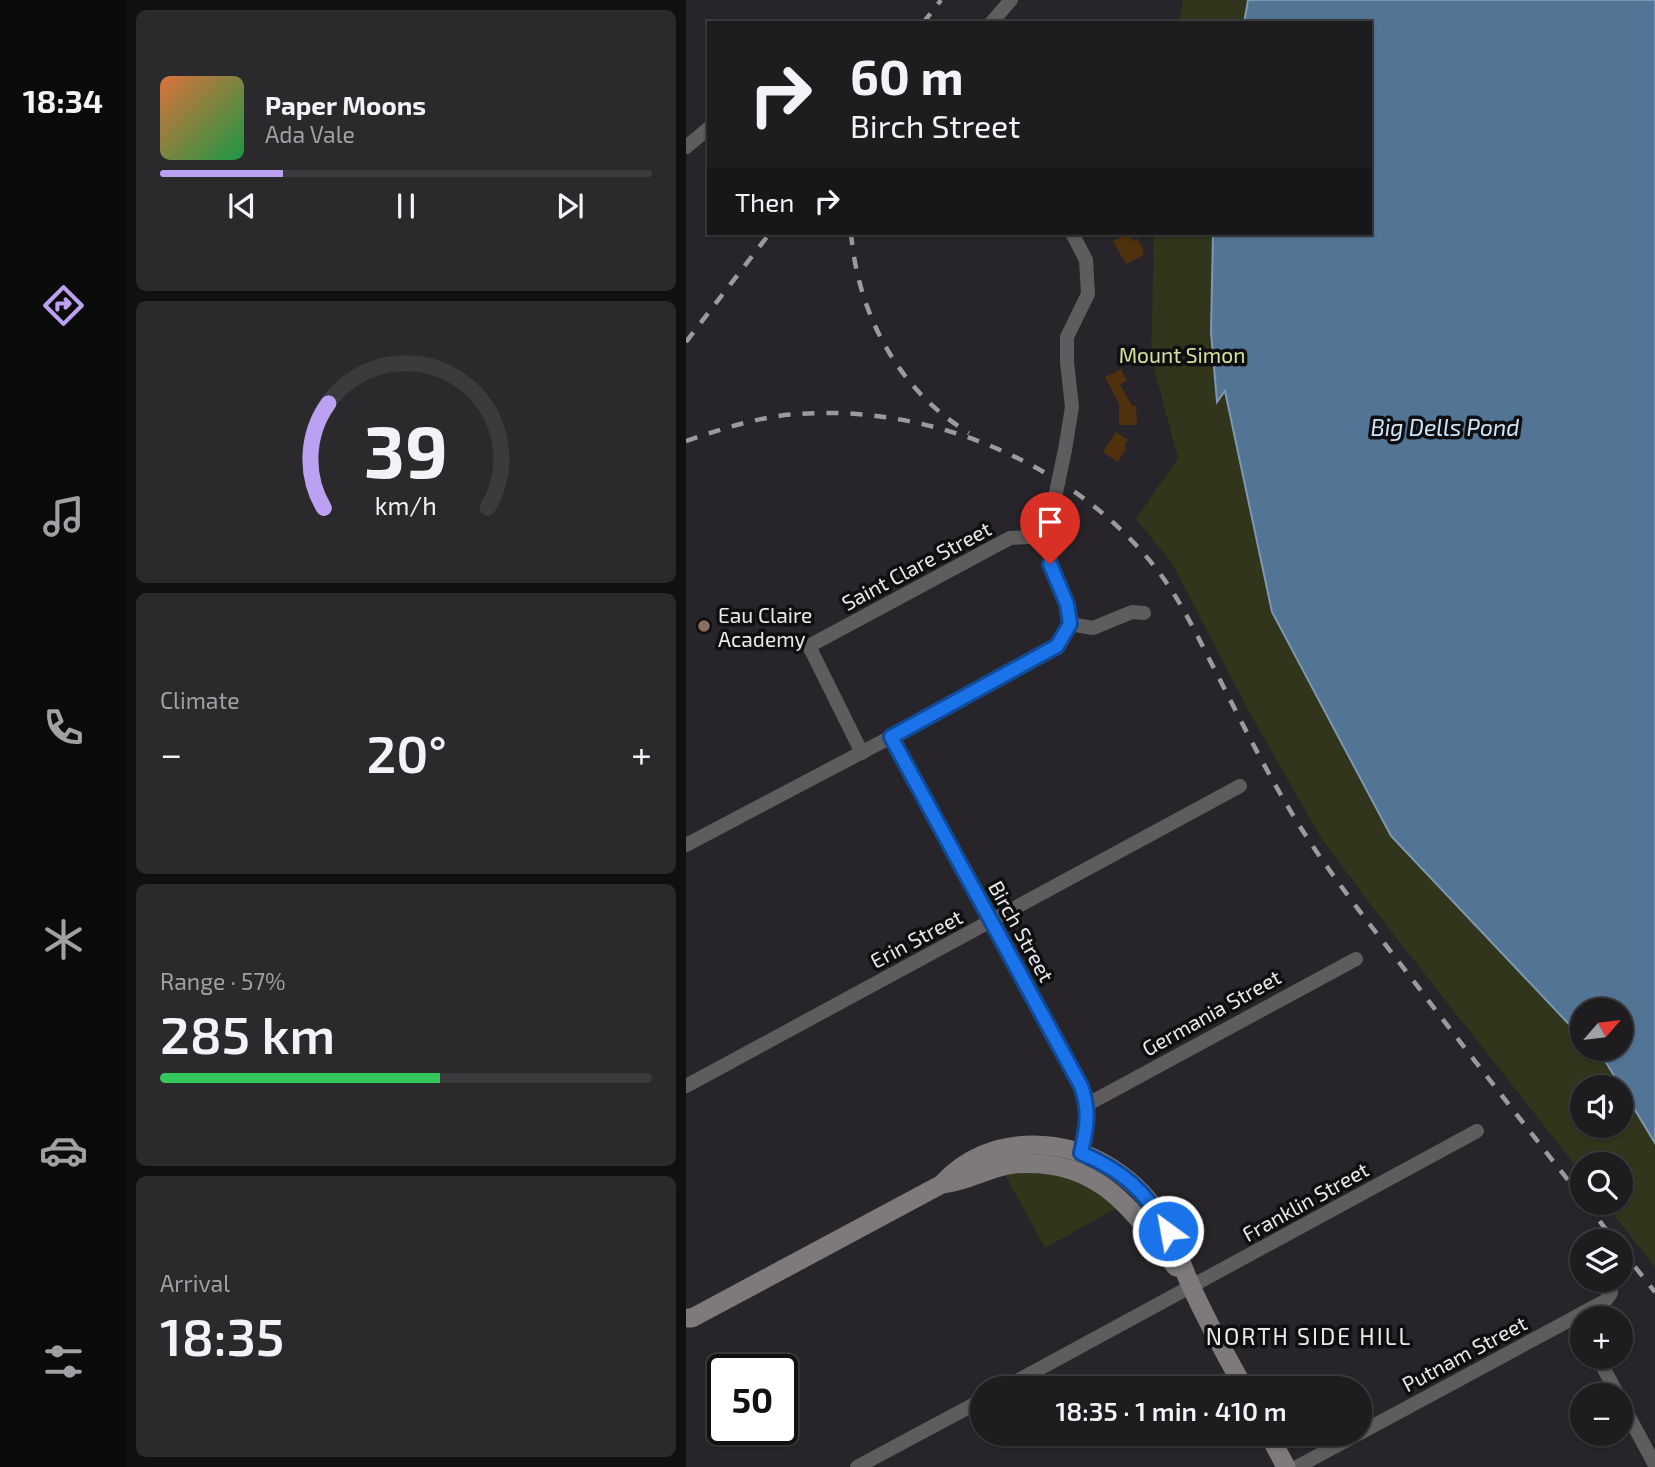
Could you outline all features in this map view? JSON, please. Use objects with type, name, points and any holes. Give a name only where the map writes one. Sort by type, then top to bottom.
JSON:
[{"type":"main road","points":[[688,1322],[942,1184],[956,1183],[1013,1164],[1078,1162],[1129,1207],[1191,1287],[1238,1376]]},
{"type":"main road","points":[[1275,1446],[1286,1467]]},
{"type":"street","points":[[993,21],[1011,0]]},
{"type":"street","points":[[686,148],[707,130]]},
{"type":"street","points":[[687,842],[891,737],[1057,646],[1070,624],[1067,604],[1050,564],[1046,536],[1072,407],[1067,337],[1088,294],[1086,260],[1073,235]]},
{"type":"street","name":"Saint Clare Street","points":[[862,752],[809,646],[1010,538],[1046,536]]},
{"type":"street","points":[[1070,624],[1093,628],[1132,612],[1144,613]]},
{"type":"street","name":"Birch Street","points":[[891,737],[1081,1086],[1088,1104]]},
{"type":"street","name":"Erin Street","points":[[686,1087],[1240,786]]},
{"type":"street","name":"Germania Street","points":[[1088,1104],[1356,958]]},
{"type":"street","points":[[1078,1162],[1087,1129],[1088,1104]]},
{"type":"street","name":"Franklin Street","points":[[1026,1376],[1477,1131]]},
{"type":"street","name":"Putnam Street","points":[[1599,1306],[1611,1293]]},
{"type":"street","name":"Putnam Street","points":[[1297,1467],[1570,1328]]},
{"type":"street","points":[[857,1467],[970,1406]]},
{"type":"street","points":[[1633,1424],[1655,1465]]},
{"type":"green space","points":[[1183,0],[1248,0],[1244,21],[1178,21]]},
{"type":"green space","name":"Mount Simon","points":[[1154,235],[1213,235],[1211,332],[1216,401],[1225,390],[1391,836],[1570,1025],[1570,1061],[1604,1061],[1607,1064],[1614,1075],[1570,1075],[1570,1138],[1633,1138],[1633,1107],[1655,1143],[1655,1267],[1633,1239],[1633,1229],[1625,1229],[1614,1215],[1633,1215],[1633,1152],[1570,1152],[1570,1159],[1383,921],[1321,838],[1247,708],[1172,563],[1136,519],[1178,458],[1151,358]]},
{"type":"green space","points":[[1016,1170],[1076,1178],[1120,1206],[1045,1248],[1003,1171]]},
{"type":"water","name":"Big Dells Pond","points":[[1248,0],[1655,0],[1655,1143],[1633,1107],[1633,1075],[1614,1075],[1604,1061],[1633,1061],[1633,998],[1570,998],[1570,1025],[1391,836],[1272,612],[1225,391],[1217,402],[1211,332],[1213,235],[1372,235],[1372,21],[1244,21]]},
{"type":"building","points":[[1125,235],[1130,235],[1133,241],[1137,238],[1144,255],[1126,264],[1113,241]]},
{"type":"building","points":[[1121,369],[1127,381],[1120,384],[1132,406],[1136,406],[1137,425],[1119,425],[1119,404],[1105,377]]},
{"type":"building","points":[[1116,432],[1128,440],[1118,462],[1103,452]]},
{"type":"railway","points":[[925,21],[941,0]]},
{"type":"railway","points":[[686,342],[768,235]]},
{"type":"railway","points":[[851,235],[862,292],[886,347],[902,372],[922,395],[969,433]]},
{"type":"railway","points":[[686,441],[741,424],[784,415],[850,414],[901,420],[951,432],[1000,450],[1046,474],[1089,502],[1128,536],[1161,575],[1191,624],[1274,783],[1312,845],[1475,1062],[1570,1183]]},
{"type":"railway","points":[[1595,1215],[1606,1229]]},
{"type":"railway","points":[[1633,1264],[1655,1292]]},
{"type":"place","name":"Eau Claire Academy","points":[[704,626]]},
{"type":"district","name":"NORTH SIDE HILL","points":[[1309,1336]]},
{"type":"route","points":[[1050,564],[1067,604],[1070,624],[1057,646],[891,737],[1081,1086],[1088,1104],[1087,1129],[1081,1153],[1112,1168],[1137,1187],[1152,1204],[1168,1231]]}]
